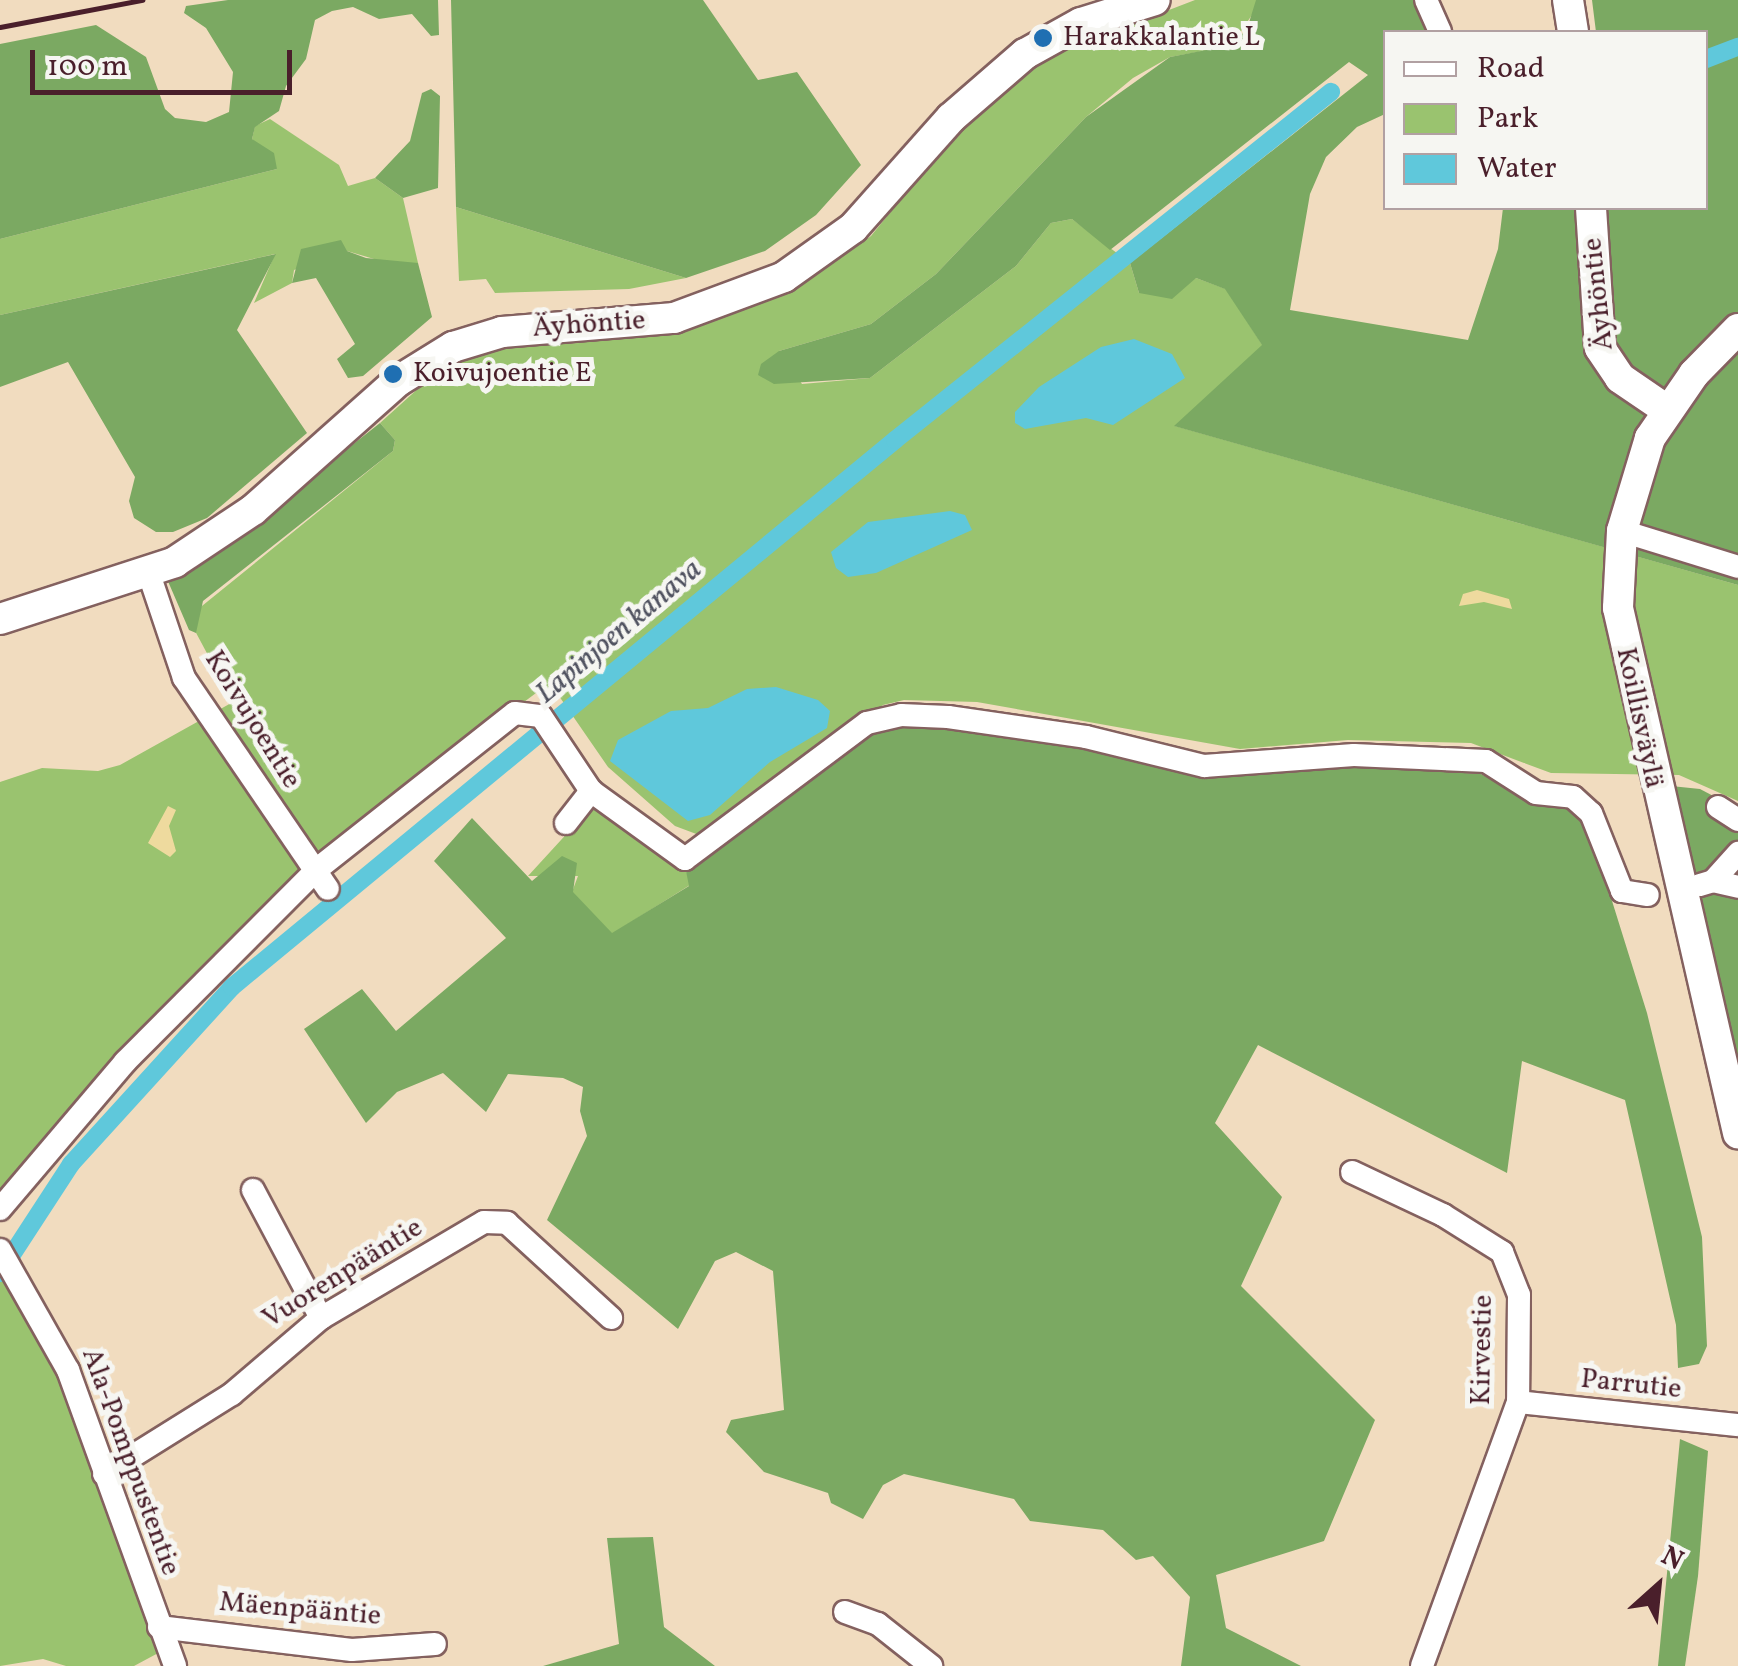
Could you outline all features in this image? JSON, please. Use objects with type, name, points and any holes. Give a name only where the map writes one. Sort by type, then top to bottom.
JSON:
[{"type":"main road","name":"Äyhöntie","points":[[0,619],[148,571],[226,530],[398,381],[453,347],[502,332],[674,318],[784,277],[853,228],[951,118],[1011,65],[1081,24],[1155,0]]},
{"type":"main road","points":[[1568,0],[1574,30]]},
{"type":"main road","name":"Äyhöntie","points":[[1591,210],[1600,348],[1620,378],[1667,410]]},
{"type":"main road","name":"Koillisväylä","points":[[1738,330],[1667,410],[1650,438],[1622,531],[1618,608],[1624,656],[1738,1133]]},
{"type":"street","points":[[1426,0],[1439,30]]},
{"type":"street","points":[[1622,531],[1738,566]]},
{"type":"street","name":"Koivujoentie","points":[[148,571],[184,678],[322,880]]},
{"type":"street","points":[[0,1208],[125,1062],[322,880],[515,713],[548,725],[591,792],[685,859],[702,852],[867,723],[901,715],[1033,727],[1204,766],[1354,755],[1464,756],[1486,761],[1536,793],[1574,796],[1591,813],[1622,891],[1648,895]]},
{"type":"street","points":[[566,823],[591,792]]},
{"type":"street","points":[[1738,853],[1706,883],[1738,886]]},
{"type":"street","name":"Kirvestie","points":[[1352,1172],[1444,1214],[1502,1252],[1519,1295],[1518,1402],[1422,1666]]},
{"type":"street","points":[[253,1190],[321,1318]]},
{"type":"street","name":"Vuorenpääntie","points":[[104,1474],[232,1394],[321,1318],[484,1222],[507,1223],[611,1318]]},
{"type":"street","name":"Ala-Pomppustentie","points":[[1,1252],[68,1370],[175,1666]]},
{"type":"street","name":"Parrutie","points":[[1518,1402],[1738,1424]]},
{"type":"street","points":[[844,1612],[878,1624],[931,1666]]},
{"type":"street","name":"Mäenpääntie","points":[[159,1627],[352,1650],[435,1644]]},
{"type":"green space","points":[[228,0],[438,0],[439,35],[431,36],[412,14],[379,19],[353,7],[332,11],[315,20],[306,59],[286,86],[279,111],[255,127],[252,139],[274,153],[277,169],[0,239],[0,44],[96,25],[146,57],[165,109],[175,118],[206,122],[229,112],[233,72],[206,28],[184,13],[186,6]]},
{"type":"green space","points":[[451,0],[703,0],[758,80],[797,72],[861,165],[816,215],[765,251],[686,278],[456,207]]},
{"type":"green space","points":[[1195,0],[1256,0],[1258,6],[1231,46],[1170,57],[1133,78],[1086,117],[936,274],[871,324],[779,351],[802,384],[870,378],[1016,266],[1051,223],[1072,219],[1130,263],[1139,293],[1196,278],[1226,289],[1263,346],[1175,426],[1738,585],[1738,801],[1679,775],[1551,773],[1471,743],[1348,740],[1240,749],[977,702],[904,700],[883,705],[707,838],[675,826],[608,767],[559,696],[540,690],[331,847],[0,1200],[0,782],[42,768],[98,771],[120,765],[233,702],[194,629],[197,610],[393,451],[395,440],[380,423],[421,386],[457,371],[462,359],[507,345],[580,343],[586,335],[777,294],[808,281],[871,236],[970,114],[1031,63],[1117,18],[1130,25]]},
{"type":"green space","points":[[1256,0],[1426,0],[1439,30],[1383,30],[1383,115],[1357,127],[1326,157],[1310,194],[1290,310],[1468,340],[1498,249],[1503,210],[1708,210],[1708,30],[1596,30],[1592,0],[1738,0],[1738,585],[1174,426],[1262,345],[1225,289],[1196,278],[1172,299],[1139,293],[1130,263],[1368,75],[1349,62],[1110,250],[1072,219],[1051,223],[1016,266],[870,378],[774,384],[758,375],[761,364],[779,351],[871,324],[936,274],[1086,117],[1170,57],[1232,45],[1247,29]]},
{"type":"green space","points":[[431,89],[440,96],[438,188],[403,198],[375,178],[410,141],[422,93]]},
{"type":"green space","points":[[270,119],[339,165],[348,186],[375,178],[403,198],[418,263],[391,264],[347,251],[294,270],[292,283],[254,303],[275,254],[0,315],[0,239],[277,169],[252,139],[255,126]]},
{"type":"green space","points":[[456,207],[686,278],[629,289],[495,293],[486,279],[459,281]]},
{"type":"green space","points":[[341,240],[347,251],[366,258],[418,263],[432,317],[363,376],[348,378],[337,359],[355,344],[316,278],[292,283],[301,249]]},
{"type":"green space","points":[[276,254],[237,330],[307,433],[207,518],[173,532],[156,532],[134,518],[129,501],[135,477],[68,362],[0,387],[0,315]]},
{"type":"green space","points":[[380,423],[395,440],[393,451],[203,601],[196,633],[189,630],[167,579],[200,565]]},
{"type":"green space","points":[[903,727],[1009,734],[1170,768],[1237,775],[1366,767],[1481,774],[1536,803],[1555,796],[1588,824],[1647,1013],[1702,1237],[1707,1346],[1699,1364],[1678,1368],[1676,1325],[1625,1100],[1522,1061],[1507,1173],[1258,1045],[1215,1123],[1282,1197],[1241,1286],[1375,1420],[1324,1541],[1216,1575],[1226,1628],[1301,1666],[1181,1666],[1190,1597],[1153,1556],[1136,1560],[1103,1530],[1030,1521],[1014,1499],[904,1474],[883,1485],[863,1519],[831,1503],[828,1493],[764,1472],[726,1432],[731,1420],[784,1410],[773,1271],[736,1252],[715,1261],[678,1329],[547,1220],[587,1136],[580,1111],[583,1087],[563,1078],[508,1074],[486,1112],[443,1073],[397,1092],[366,1123],[304,1029],[362,989],[396,1031],[506,938],[434,861],[472,818],[532,881],[562,856],[577,863],[573,892],[612,933],[689,886],[685,866],[875,731]]},
{"type":"green space","points":[[1671,786],[1700,789],[1738,809],[1738,1076]]},
{"type":"green space","points":[[594,804],[685,866],[690,885],[612,934],[572,892],[578,876],[528,876]]},
{"type":"green space","points":[[0,1236],[54,1320],[88,1399],[175,1644],[134,1666],[66,1666],[43,1659],[0,1666]]},
{"type":"green space","points":[[1680,1439],[1708,1451],[1698,1576],[1685,1666],[1658,1666]]},
{"type":"green space","points":[[653,1537],[664,1627],[715,1666],[543,1666],[619,1644],[607,1538]]},
{"type":"sand","points":[[1477,590],[1509,599],[1512,609],[1484,602],[1459,606],[1463,594]]},
{"type":"sand","points":[[168,806],[176,810],[169,826],[176,851],[170,857],[148,843]]},
{"type":"water","points":[[1134,339],[1172,354],[1185,378],[1113,425],[1086,418],[1025,429],[1015,423],[1015,412],[1039,387],[1101,347]]},
{"type":"water","points":[[950,511],[965,515],[972,530],[876,573],[848,577],[836,568],[831,552],[868,522]]},
{"type":"water","points":[[776,687],[818,700],[830,711],[827,728],[770,762],[710,815],[688,821],[610,761],[618,740],[671,711],[708,708],[747,689]]},
{"type":"waterway","name":"Lapinjoen kanava","points":[[1708,58],[1738,47]]},
{"type":"waterway","name":"Lapinjoen kanava","points":[[0,1273],[71,1164],[232,987],[895,440],[1331,92]]},
{"type":"railway","points":[[0,27],[142,0]]},
{"type":"place","name":"Harakkalantie L","points":[[1043,38]]},
{"type":"place","name":"Koivujoentie E","points":[[393,374]]}]
